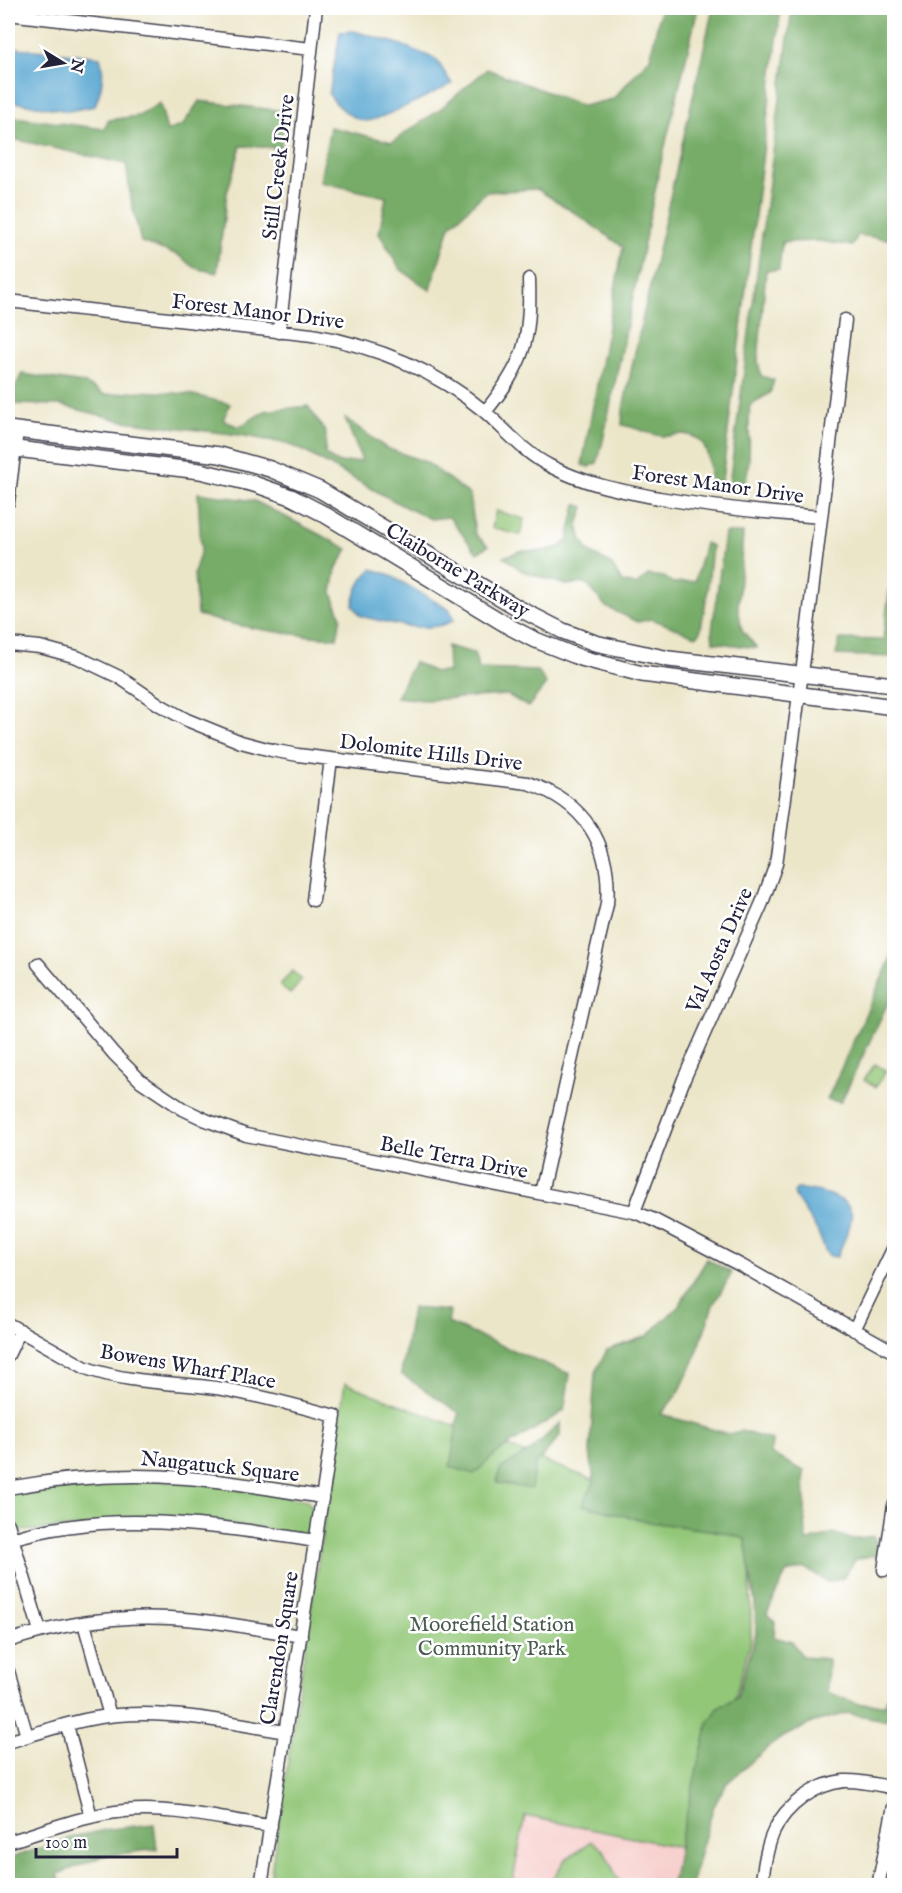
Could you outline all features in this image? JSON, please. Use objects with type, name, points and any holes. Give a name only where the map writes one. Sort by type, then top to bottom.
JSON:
[{"type":"main road","name":"Claiborne Parkway","points":[[12,430],[197,452],[245,461],[320,490],[518,608],[563,631],[595,643],[669,659],[894,685]]},
{"type":"main road","name":"Claiborne Parkway","points":[[11,449],[178,467],[224,476],[291,497],[322,513],[510,627],[558,650],[606,666],[642,674],[894,707]]},
{"type":"street","name":"Still Creek Drive","points":[[279,332],[316,8]]},
{"type":"street","points":[[8,14],[312,49]]},
{"type":"street","points":[[485,412],[511,377],[525,346],[530,313],[529,279]]},
{"type":"street","name":"Forest Manor Drive","points":[[8,301],[333,338],[388,355],[440,380],[485,412],[530,453],[547,465],[586,482],[699,505],[821,517]]},
{"type":"street","name":"Val Aosta Drive","points":[[634,1212],[684,1079],[769,886],[778,854],[845,320]]},
{"type":"street","points":[[8,502],[12,430]]},
{"type":"street","name":"Dolomite Hills Drive","points":[[8,644],[40,647],[77,657],[118,677],[187,720],[241,742],[280,752],[528,783],[557,796],[571,806],[586,822],[598,842],[608,874],[607,904],[541,1193]]},
{"type":"street","points":[[313,900],[331,759]]},
{"type":"street","name":"Belle Terra Drive","points":[[38,964],[114,1054],[141,1081],[183,1109],[206,1120],[246,1135],[634,1212],[742,1266],[894,1352]]},
{"type":"street","points":[[854,1330],[894,1247]]},
{"type":"street","name":"Bowens Wharf Place","points":[[8,1324],[86,1368],[106,1374],[131,1380],[222,1389],[265,1397],[335,1416]]},
{"type":"street","points":[[8,1355],[20,1330]]},
{"type":"street","name":"Clarendon Square","points":[[261,1886],[335,1416]]},
{"type":"street","name":"Naugatuck Square","points":[[8,1488],[50,1481],[135,1475],[196,1479],[322,1497]]},
{"type":"street","points":[[885,1570],[894,1505]]},
{"type":"street","points":[[10,1540],[63,1528],[101,1523],[152,1521],[205,1525],[315,1541]]},
{"type":"street","points":[[8,1524],[10,1540],[40,1631]]},
{"type":"street","points":[[8,1641],[40,1631],[123,1618],[205,1621],[301,1636]]},
{"type":"street","points":[[84,1623],[110,1716]]},
{"type":"street","points":[[8,1671],[27,1736]]},
{"type":"street","points":[[8,1742],[110,1716],[155,1714],[195,1717],[286,1732]]},
{"type":"street","points":[[68,1725],[91,1817]]},
{"type":"street","points":[[761,1886],[774,1831],[786,1812],[802,1798],[830,1784],[843,1781],[894,1788]]},
{"type":"street","points":[[878,1886],[894,1806]]},
{"type":"street","points":[[8,1842],[91,1817],[121,1811],[157,1810],[271,1826]]},
{"type":"shaded area","points":[[525,1816],[693,1850],[683,1885],[512,1886]]},
{"type":"green space","points":[[661,8],[698,8],[660,167],[602,445],[597,463],[589,467],[582,465],[623,247],[537,189],[486,192],[450,226],[430,290],[400,269],[379,233],[386,197],[320,182],[330,127],[392,142],[439,110],[487,69],[583,106],[613,99],[650,58]]},
{"type":"green space","points":[[713,8],[781,8],[722,480],[717,482],[710,480],[706,450],[691,435],[658,435],[622,425],[623,409],[635,352]]},
{"type":"green space","points":[[792,8],[894,8],[894,240],[858,235],[852,246],[819,241],[782,242],[779,270],[766,270],[758,361],[761,376],[774,380],[770,393],[750,405],[746,479],[742,489],[733,490],[729,485]]},
{"type":"green space","points":[[199,101],[284,111],[281,148],[241,146],[227,193],[217,273],[195,268],[178,255],[141,242],[131,200],[126,164],[8,138],[8,116],[104,129],[109,120],[139,116],[160,103],[167,131],[183,125]]},
{"type":"green space","points":[[22,374],[84,383],[105,395],[141,391],[189,394],[230,404],[223,420],[239,427],[265,411],[308,406],[326,433],[325,455],[339,463],[362,461],[345,418],[386,448],[426,462],[470,495],[475,534],[488,546],[477,553],[449,517],[431,519],[300,449],[284,443],[239,435],[123,421],[60,405],[8,404],[8,386],[16,385]]},
{"type":"green space","points":[[198,493],[255,501],[348,549],[336,569],[332,593],[341,617],[337,638],[266,630],[197,615],[194,573],[201,550]]},
{"type":"green space","points":[[576,504],[584,507],[578,525],[588,551],[612,565],[622,582],[636,585],[648,575],[664,577],[673,583],[695,581],[705,543],[712,546],[700,633],[696,636],[651,619],[638,622],[606,607],[586,583],[566,585],[522,571],[504,557],[520,551],[542,551],[560,547],[568,540]]},
{"type":"green space","points":[[496,511],[524,519],[520,535],[492,528]]},
{"type":"green space","points":[[725,533],[743,533],[738,608],[742,630],[757,648],[713,642],[712,631]]},
{"type":"green space","points":[[894,555],[894,657],[836,655],[840,639],[883,640]]},
{"type":"green space","points":[[447,646],[474,653],[479,669],[538,671],[546,684],[528,707],[508,695],[425,700],[396,697],[414,662],[434,672],[448,672]]},
{"type":"green space","points":[[894,951],[894,990],[841,1102],[827,1100]]},
{"type":"green space","points":[[292,971],[302,980],[290,994],[280,986]]},
{"type":"green space","points":[[875,1064],[886,1071],[876,1087],[864,1080]]},
{"type":"green space","points":[[707,1259],[732,1273],[713,1305],[694,1361],[679,1392],[661,1414],[728,1434],[741,1431],[772,1440],[771,1454],[804,1471],[806,1542],[833,1533],[851,1539],[874,1536],[880,1554],[856,1559],[843,1578],[828,1582],[805,1568],[786,1573],[767,1614],[775,1622],[774,1637],[792,1642],[803,1657],[828,1659],[827,1692],[859,1704],[885,1704],[894,1681],[894,1722],[848,1713],[814,1722],[781,1738],[766,1749],[726,1784],[713,1808],[691,1885],[672,1885],[708,1723],[719,1707],[737,1697],[756,1633],[755,1603],[745,1539],[722,1532],[649,1522],[582,1505],[594,1482],[590,1452],[595,1373],[607,1350],[647,1336],[679,1306]]},
{"type":"green space","points":[[412,1308],[450,1311],[448,1323],[570,1374],[564,1411],[499,1451],[474,1474],[450,1467],[459,1413],[401,1374]]},
{"type":"green space","name":"Moorefield Station Community Park","points":[[345,1383],[745,1539],[750,1572],[751,1639],[693,1850],[525,1816],[512,1885],[269,1886]]},
{"type":"green space","points":[[560,1423],[560,1436],[535,1465],[531,1489],[497,1483],[500,1469],[530,1451]]},
{"type":"green space","points":[[140,1479],[198,1483],[307,1500],[312,1508],[312,1521],[304,1534],[192,1520],[20,1531],[10,1512],[9,1501],[12,1492],[27,1488]]},
{"type":"green space","points":[[154,1824],[157,1849],[103,1856],[58,1874],[61,1885],[8,1885],[8,1859],[72,1837],[110,1829]]},
{"type":"green space","points":[[592,1841],[604,1851],[621,1885],[549,1885],[564,1861]]},
{"type":"water","points":[[354,31],[399,44],[436,59],[452,84],[382,117],[366,121],[355,118],[340,107],[329,94],[340,32]]},
{"type":"water","points":[[17,48],[100,57],[103,69],[102,82],[95,106],[69,111],[8,101],[8,61]]},
{"type":"water","points":[[372,569],[388,574],[450,610],[454,620],[433,627],[421,627],[361,616],[353,605],[354,600],[362,581]]},
{"type":"water","points":[[797,1189],[828,1194],[848,1206],[851,1212],[851,1222],[837,1257],[830,1256],[826,1252],[817,1230],[795,1197],[794,1192]]}]
